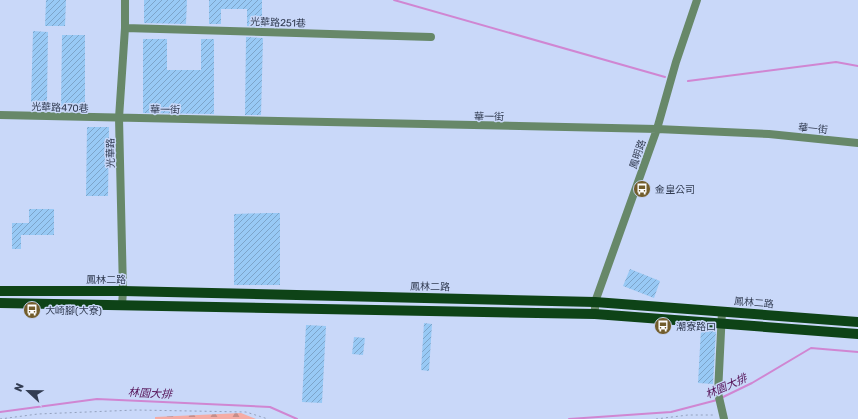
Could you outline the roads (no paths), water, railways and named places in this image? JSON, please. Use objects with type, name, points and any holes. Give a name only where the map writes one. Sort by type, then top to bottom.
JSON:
[{"type":"main road","name":"鳳林二路","points":[[0,290],[123,291],[596,302],[858,322]]},
{"type":"main road","points":[[0,303],[595,314],[858,334]]},
{"type":"street","name":"光華路","points":[[122,305],[123,291],[119,118],[125,28],[125,0]]},
{"type":"street","name":"鳳明路","points":[[595,314],[596,302],[657,129],[694,1]]},
{"type":"street","name":"光華路251巷","points":[[125,28],[431,37]]},
{"type":"street","name":"光華路470巷","points":[[0,115],[119,118]]},
{"type":"street","name":"華一街","points":[[119,118],[657,129],[769,134],[858,143]]},
{"type":"street","points":[[722,311],[718,392],[723,415]]},
{"type":"waterway","points":[[394,0],[665,77]]},
{"type":"waterway","points":[[688,81],[836,62],[858,66]]},
{"type":"waterway","name":"林園大排","points":[[721,398],[752,383],[811,348],[858,352]]},
{"type":"waterway","name":"林園大排","points":[[0,412],[97,399],[270,407],[297,419]]},
{"type":"waterway","name":"林園大排","points":[[569,419],[671,412],[717,400]]},
{"type":"place","name":"金皇公司","points":[[642,189]]},
{"type":"place","name":"大崎腳(大寮)","points":[[32,310]]},
{"type":"place","name":"潮寮路口","points":[[663,326]]}]
